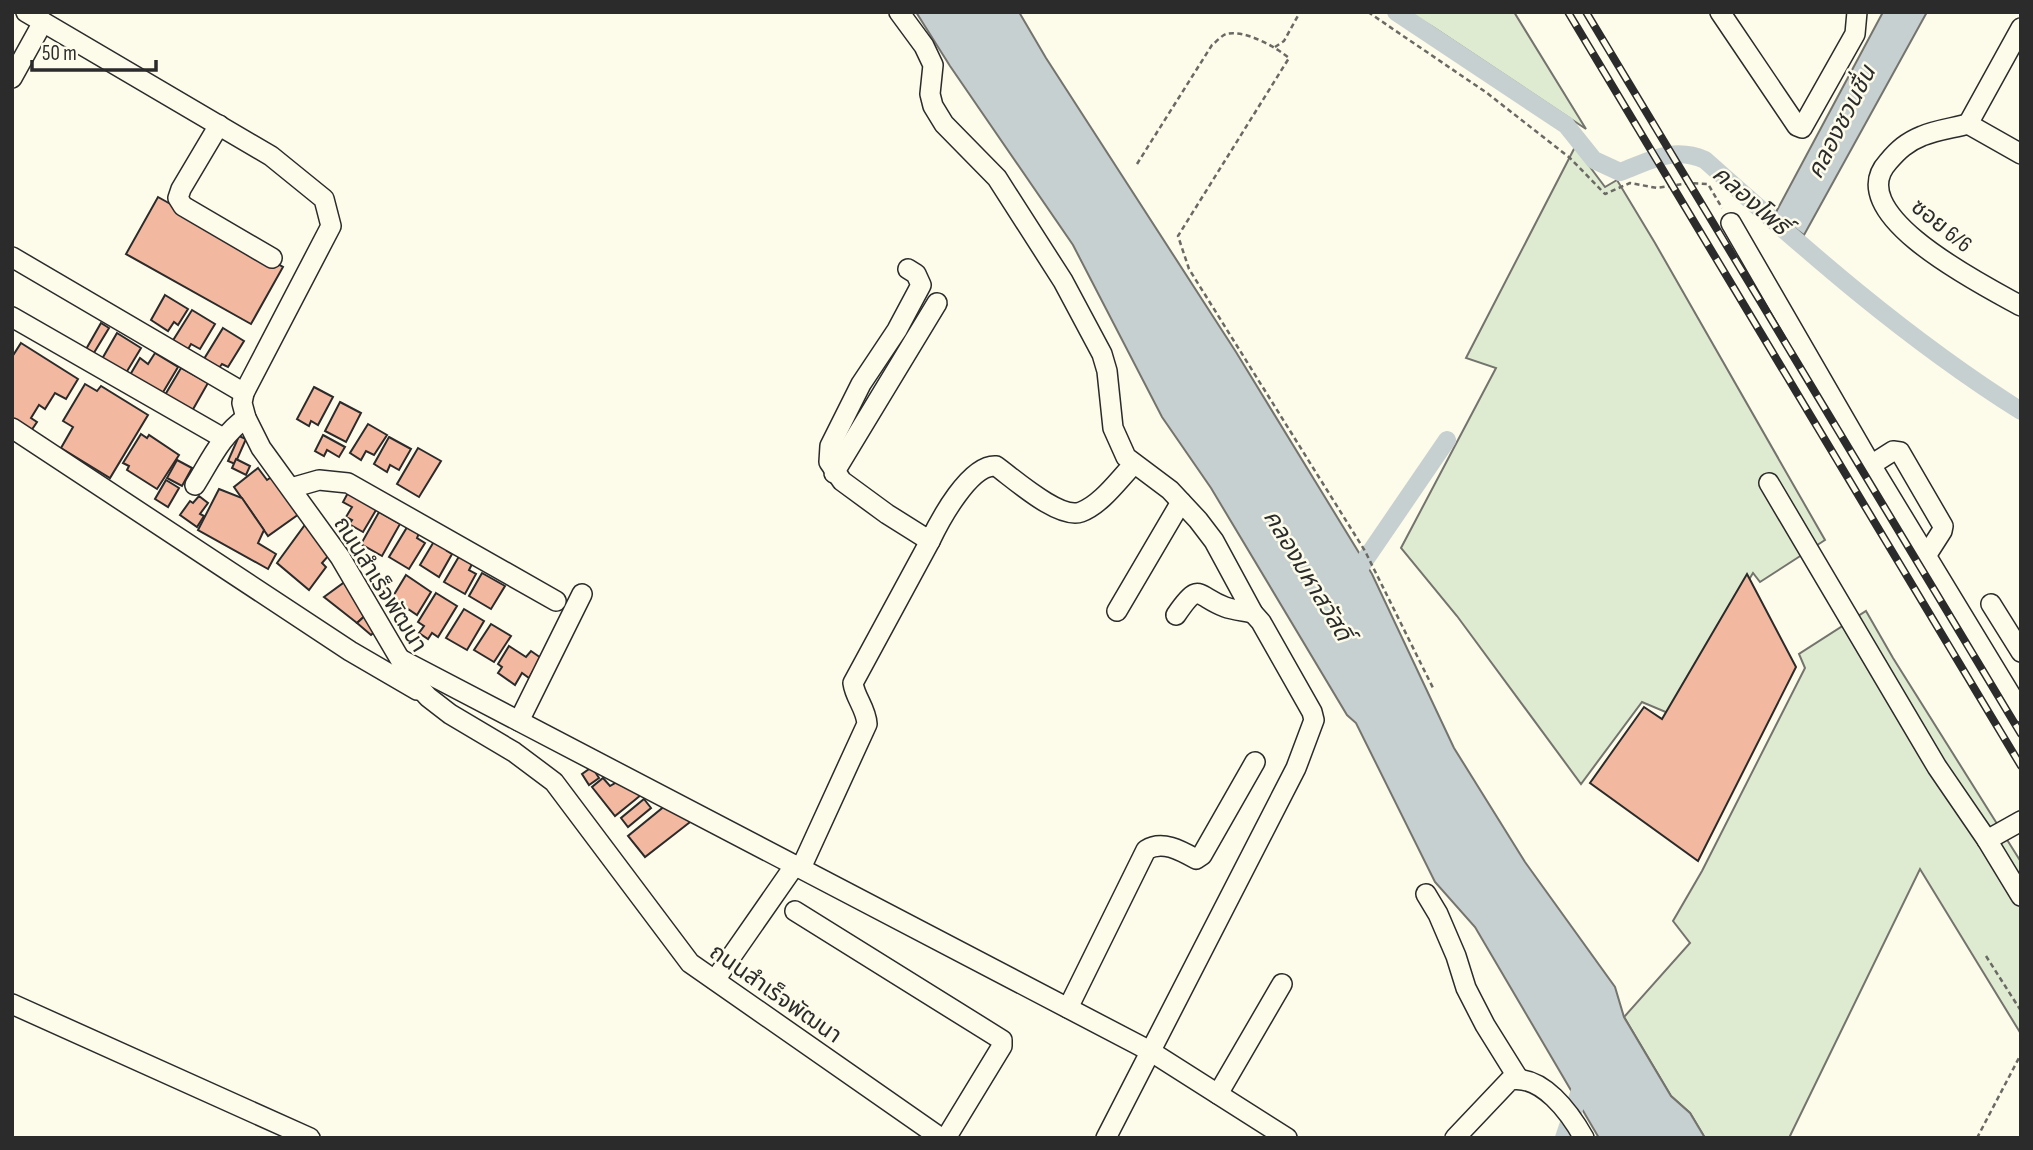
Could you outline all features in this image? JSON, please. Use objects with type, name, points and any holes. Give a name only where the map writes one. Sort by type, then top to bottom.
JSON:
[{"type":"street","points":[[899,12],[924,46],[933,65],[930,94],[933,106],[944,124],[997,178],[1057,272],[1102,354],[1107,371],[1113,428],[1126,457],[1170,490],[1214,541],[1312,712],[1314,720],[1290,780],[1106,1138]]},
{"type":"street","points":[[1720,12],[1797,126],[1802,128],[1855,33],[1857,12]]},
{"type":"street","points":[[12,78],[35,17],[271,156],[324,199],[331,226],[244,393],[12,257]]},
{"type":"street","points":[[2021,28],[1968,124],[2021,154]]},
{"type":"street","name":"ซอย 6/6","points":[[1968,124],[1923,135],[1906,143],[1882,168],[1877,188],[1897,225],[1905,232],[1972,279],[2021,306]]},
{"type":"street","points":[[219,125],[178,198],[183,206],[272,258]]},
{"type":"street","points":[[1731,223],[1871,465],[2021,712]]},
{"type":"street","points":[[908,269],[916,274],[921,285],[897,330],[861,384],[830,446],[829,463],[842,481],[930,541]]},
{"type":"street","points":[[834,473],[937,303]]},
{"type":"street","points":[[12,317],[223,438]]},
{"type":"street","name":"ถนนสำเร็จพัฒนา","points":[[244,393],[242,403],[246,418],[261,448],[340,557],[411,678],[428,697],[450,714],[514,752],[554,782],[690,963],[937,1136]]},
{"type":"street","points":[[195,485],[223,438],[246,418]]},
{"type":"street","points":[[12,428],[350,650],[428,697]]},
{"type":"street","points":[[1871,465],[1893,451],[1900,452],[1943,526],[1926,556]]},
{"type":"street","points":[[715,980],[798,867],[867,724],[866,712],[854,692],[853,683],[953,500],[966,484],[988,466],[996,466],[1059,509],[1082,512],[1101,498],[1134,464]]},
{"type":"street","points":[[291,488],[319,480],[348,483],[556,601]]},
{"type":"street","points":[[1769,483],[1937,767],[2021,896]]},
{"type":"street","points":[[1117,611],[1181,502]]},
{"type":"street","points":[[1176,615],[1192,594],[1197,593],[1225,607],[1253,613]]},
{"type":"street","points":[[519,721],[582,594]]},
{"type":"street","points":[[1991,604],[2021,652]]},
{"type":"street","points":[[399,658],[1150,1051],[1287,1138]]},
{"type":"street","points":[[1068,1008],[1146,850],[1154,845],[1164,845],[1196,859],[1202,855],[1255,762]]},
{"type":"street","points":[[1987,840],[2021,821]]},
{"type":"street","points":[[1426,894],[1456,956],[1466,988],[1518,1078]]},
{"type":"street","points":[[795,911],[1002,1040],[1002,1046],[937,1136]]},
{"type":"street","points":[[1218,1094],[1282,984]]},
{"type":"street","points":[[12,1004],[310,1138]]},
{"type":"street","points":[[1455,1138],[1510,1080],[1518,1078],[1544,1087],[1584,1138]]},
{"type":"path","points":[[1275,47],[1284,41],[1300,12]]},
{"type":"path","points":[[1368,12],[1487,93],[1570,158],[1605,194],[1630,183],[1657,187],[1708,184],[1731,223]]},
{"type":"path","points":[[1137,164],[1212,45],[1225,34],[1242,34],[1275,47],[1289,58],[1178,236],[1189,269],[1365,551],[1434,690]]},
{"type":"path","points":[[1986,956],[2021,1012]]},
{"type":"path","points":[[1977,1138],[2021,1054]]},
{"type":"green space","points":[[1408,12],[1514,12],[1586,129],[1433,27]]},
{"type":"green space","points":[[1575,147],[1605,187],[1617,180],[1825,540],[1760,582],[1753,573],[1668,713],[1642,702],[1581,784],[1457,616],[1401,548],[1496,368],[1466,358]]},
{"type":"green space","points":[[1866,611],[2021,862],[2021,1034],[1920,869],[1789,1138],[1705,1138],[1690,1113],[1671,1096],[1624,1017],[1690,943],[1673,921],[1702,871],[1805,668],[1799,654]]},
{"type":"water","name":"คลองมหาสวัสดิ์","points":[[916,12],[1019,12],[1236,352],[1372,574],[1454,748],[1525,862],[1615,987],[1624,1017],[1671,1096],[1690,1113],[1705,1138],[1599,1138],[1475,927],[1435,882],[1356,723],[1347,715],[1211,488],[1162,417],[1073,245]]},
{"type":"water","name":"คลองชวนชื่น","points":[[1883,12],[1927,12],[1804,235],[1775,214]]},
{"type":"building","points":[[158,197],[283,267],[251,324],[126,254]]},
{"type":"building","points":[[165,295],[188,309],[178,325],[174,322],[168,331],[151,320]]},
{"type":"building","points":[[192,310],[215,324],[200,349],[191,344],[187,351],[172,342]]},
{"type":"building","points":[[101,323],[109,328],[92,356],[85,351]]},
{"type":"building","points":[[223,328],[244,341],[228,367],[222,364],[219,368],[204,359]]},
{"type":"building","points":[[117,333],[141,348],[126,373],[102,359]]},
{"type":"building","points":[[21,343],[78,379],[66,399],[55,393],[45,409],[39,405],[31,418],[37,422],[31,431],[12,419],[12,357]]},
{"type":"building","points":[[155,353],[178,367],[162,394],[130,375],[140,358],[148,364]]},
{"type":"building","points":[[181,368],[208,383],[192,411],[165,395]]},
{"type":"building","points":[[85,384],[97,391],[101,386],[148,415],[110,478],[61,448],[73,427],[63,421]]},
{"type":"building","points":[[314,387],[333,397],[318,425],[311,421],[309,426],[297,419]]},
{"type":"building","points":[[340,402],[361,413],[346,442],[325,431]]},
{"type":"building","points":[[368,424],[387,435],[374,455],[366,451],[361,460],[350,453]]},
{"type":"building","points":[[141,434],[147,438],[149,435],[179,455],[157,489],[127,470],[129,466],[123,463]]},
{"type":"building","points":[[323,435],[345,447],[339,457],[327,450],[324,456],[315,451]]},
{"type":"building","points":[[239,436],[246,439],[235,464],[228,461]]},
{"type":"building","points":[[389,437],[411,449],[399,470],[390,465],[387,472],[374,464]]},
{"type":"building","points":[[418,448],[441,461],[419,497],[397,484]]},
{"type":"building","points":[[236,459],[250,466],[246,475],[232,468]]},
{"type":"building","points":[[177,460],[192,468],[182,486],[167,478]]},
{"type":"building","points":[[258,468],[267,480],[273,476],[299,514],[268,536],[234,487]]},
{"type":"building","points":[[166,480],[179,488],[168,507],[155,499]]},
{"type":"building","points":[[219,489],[242,498],[264,530],[258,543],[276,554],[268,569],[198,530]]},
{"type":"building","points":[[350,489],[379,505],[363,532],[349,524],[352,520],[346,517],[352,507],[343,502]]},
{"type":"building","points":[[199,496],[208,503],[200,514],[204,516],[197,527],[180,515],[190,501],[193,503]]},
{"type":"building","points":[[379,512],[400,524],[382,556],[361,544]]},
{"type":"building","points":[[307,522],[330,554],[322,563],[326,567],[309,590],[277,563]]},
{"type":"building","points":[[409,524],[420,531],[417,538],[425,543],[409,569],[389,557]]},
{"type":"building","points":[[436,538],[450,546],[447,551],[452,554],[439,577],[420,565]]},
{"type":"building","points":[[461,553],[474,560],[469,570],[476,574],[465,594],[444,582]]},
{"type":"building","points":[[482,573],[505,586],[491,609],[469,596]]},
{"type":"building","points":[[1747,574],[1796,667],[1698,861],[1590,783],[1644,707],[1662,719]]},
{"type":"building","points":[[406,575],[431,592],[417,615],[392,598]]},
{"type":"building","points":[[346,581],[368,613],[357,623],[324,597]]},
{"type":"building","points":[[436,593],[457,606],[438,637],[432,633],[428,639],[419,633],[424,626],[418,622]]},
{"type":"building","points":[[464,609],[484,621],[467,650],[446,638]]},
{"type":"building","points":[[368,613],[379,628],[371,635],[357,623]]},
{"type":"building","points":[[491,624],[511,636],[494,662],[474,650]]},
{"type":"building","points":[[509,646],[526,657],[531,651],[541,658],[529,678],[522,673],[515,685],[498,673],[502,667],[498,664]]},
{"type":"building","points":[[592,767],[599,778],[589,785],[582,774]]},
{"type":"building","points":[[603,778],[610,786],[617,782],[641,795],[615,816],[592,787]]},
{"type":"building","points":[[644,799],[651,808],[628,827],[621,818]]},
{"type":"building","points":[[666,805],[694,819],[645,857],[628,836]]},
{"type":"waterway","name":"คลองโพธิ์","points":[[1396,12],[1566,125],[1594,160],[1620,172],[1672,155],[1682,154],[1705,160],[1819,260],[1897,323],[1937,354],[2021,411]]},
{"type":"waterway","points":[[1350,582],[1447,440]]},
{"type":"waterway","points":[[1564,1138],[1584,1079]]},
{"type":"railway","points":[[1568,12],[2021,766]]},
{"type":"railway","points":[[1586,12],[2021,734]]}]
